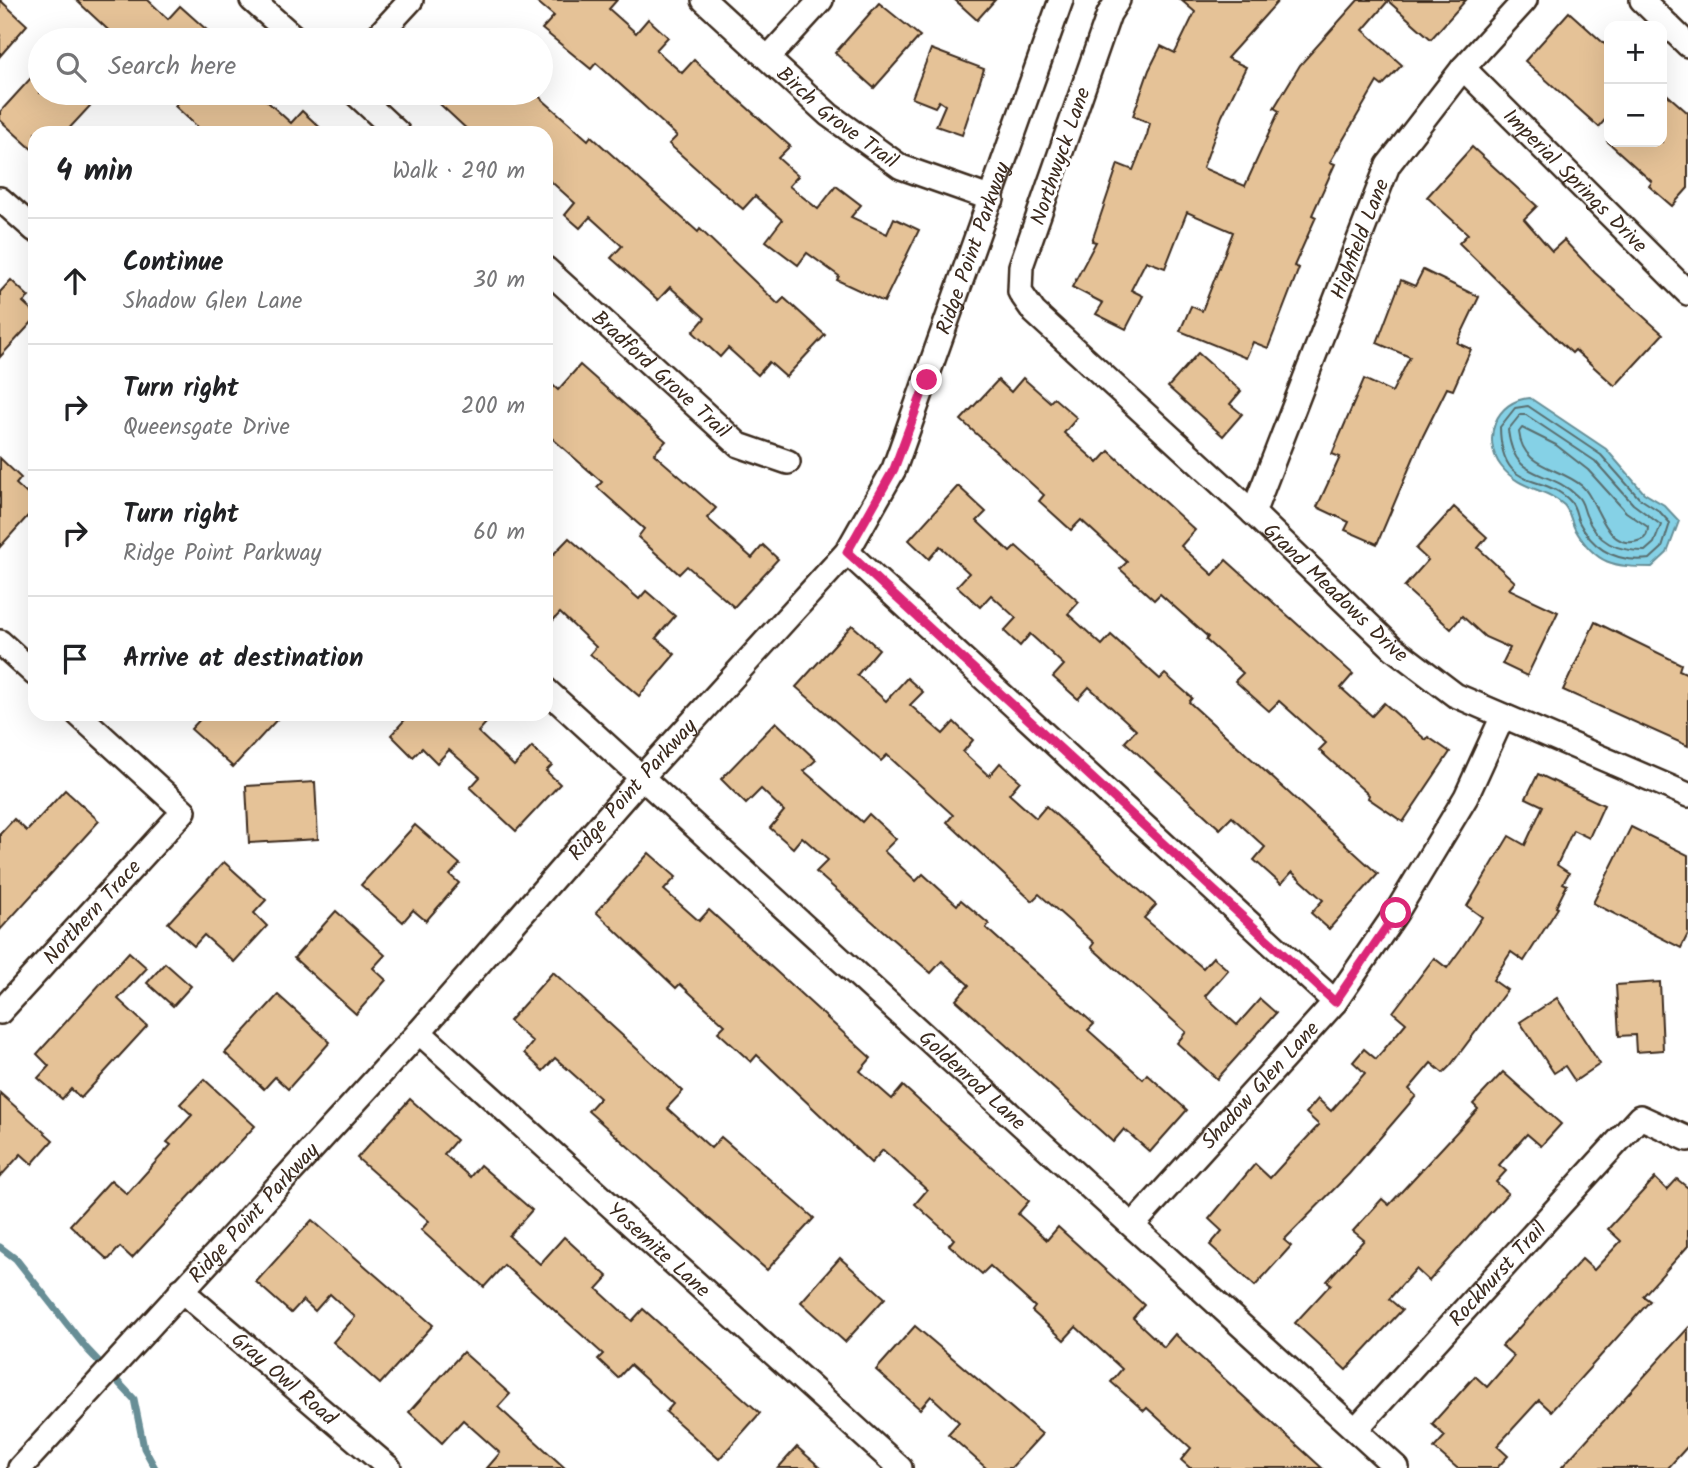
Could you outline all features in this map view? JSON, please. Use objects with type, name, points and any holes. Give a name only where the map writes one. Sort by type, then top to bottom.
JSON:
[{"type":"street","points":[[252,0],[284,28]]},
{"type":"street","points":[[385,28],[411,0]]},
{"type":"street","name":"Birch Grove Trail","points":[[704,0],[829,116],[901,167],[992,199]]},
{"type":"street","points":[[768,58],[821,0]]},
{"type":"street","name":"Ridge Point Parkway","points":[[20,1468],[419,1032],[642,777],[847,552],[894,469],[1061,0]]},
{"type":"street","name":"Northwyck Lane","points":[[1034,312],[1020,292],[1021,266],[1109,13],[1118,0]]},
{"type":"street","name":"Highfield Lane","points":[[1253,513],[1388,165],[1463,68],[1525,0]]},
{"type":"street","points":[[1642,0],[1688,45]]},
{"type":"street","name":"Imperial Springs Drive","points":[[1463,68],[1688,293]]},
{"type":"street","points":[[368,105],[390,126]]},
{"type":"street","points":[[0,199],[28,224]]},
{"type":"street","name":"Bradford Grove Trail","points":[[553,274],[739,446],[788,461]]},
{"type":"street","name":"Grand Meadows Drive","points":[[1034,312],[1253,513],[1393,648],[1455,695],[1502,718],[1688,795]]},
{"type":"street","points":[[847,552],[1335,1002]]},
{"type":"street","points":[[0,642],[28,668]]},
{"type":"street","name":"Goldenrod Lane","points":[[553,696],[1397,1468]]},
{"type":"street","name":"Shadow Glen Lane","points":[[1133,1225],[1335,1002],[1396,913],[1466,797],[1502,718]]},
{"type":"street","name":"Northern Trace","points":[[0,1012],[184,811],[86,721]]},
{"type":"street","name":"Yosemite Lane","points":[[419,1032],[900,1468]]},
{"type":"street","name":"Rockhurst Trail","points":[[1356,1429],[1640,1117],[1688,1139]]},
{"type":"street","name":"Gray Owl Road","points":[[181,1290],[389,1468]]},
{"type":"water","points":[[1530,398],[1606,449],[1644,493],[1664,505],[1679,521],[1667,553],[1652,567],[1616,564],[1599,557],[1583,541],[1564,505],[1549,495],[1524,485],[1501,466],[1492,444],[1495,423],[1508,406],[1518,400]]},
{"type":"building","points":[[0,0],[27,25],[0,56]]},
{"type":"building","points":[[76,0],[148,0],[168,19],[180,6],[205,28],[106,28]]},
{"type":"building","points":[[535,0],[617,0],[609,9],[636,33],[648,19],[668,37],[656,50],[682,73],[694,60],[790,146],[778,158],[798,176],[789,186],[818,209],[836,186],[861,205],[851,217],[887,234],[894,218],[919,230],[884,302],[837,280],[839,276],[807,253],[798,265],[766,241],[782,220],[755,196],[743,209],[710,181],[669,144],[677,136],[596,63],[591,69],[553,38],[553,28],[543,28],[554,16]]},
{"type":"building","points":[[955,0],[995,0],[977,20]]},
{"type":"building","points":[[1181,0],[1279,0],[1227,58],[1246,67],[1222,116],[1203,168],[1245,186],[1279,111],[1274,108],[1300,65],[1358,0],[1466,0],[1431,39],[1388,1],[1363,30],[1402,65],[1382,86],[1377,82],[1330,162],[1335,164],[1312,215],[1316,217],[1294,266],[1299,268],[1268,348],[1253,342],[1246,358],[1180,331],[1191,306],[1202,311],[1233,232],[1187,212],[1165,268],[1146,261],[1131,290],[1143,296],[1126,329],[1096,314],[1103,303],[1072,287],[1096,242],[1092,241],[1118,164],[1133,170],[1147,135],[1150,123],[1133,116],[1149,70],[1161,46],[1175,53],[1195,12]]},
{"type":"building","points":[[879,3],[920,36],[874,88],[835,53]]},
{"type":"building","points":[[1569,12],[1604,44],[1604,121],[1599,127],[1525,61]]},
{"type":"building","points":[[931,49],[984,69],[962,135],[936,126],[945,105],[939,101],[935,107],[912,98]]},
{"type":"building","points":[[28,81],[28,105],[91,105],[71,126],[28,126],[28,146],[0,120],[0,112]]},
{"type":"building","points":[[1667,94],[1688,113],[1688,188],[1672,206],[1649,186],[1652,182],[1614,147],[1667,147]]},
{"type":"building","points":[[271,105],[291,123],[302,111],[318,126],[196,126],[175,106]]},
{"type":"building","points":[[441,105],[549,105],[588,140],[591,136],[698,232],[700,229],[778,304],[784,298],[825,335],[786,377],[769,362],[758,375],[728,348],[720,357],[693,332],[705,318],[670,287],[658,300],[611,258],[622,246],[590,217],[580,228],[565,215],[575,203],[553,183],[553,126],[463,126]]},
{"type":"building","points":[[1472,147],[1537,206],[1524,219],[1552,251],[1564,240],[1595,273],[1663,334],[1615,386],[1575,350],[1572,353],[1459,243],[1468,234],[1427,197]]},
{"type":"building","points":[[1423,270],[1479,297],[1457,343],[1471,349],[1453,390],[1447,388],[1422,438],[1377,544],[1345,530],[1349,522],[1317,507],[1340,457],[1332,454],[1364,379],[1392,392],[1410,357],[1377,343],[1401,280],[1415,286]]},
{"type":"building","points":[[11,280],[28,296],[23,302],[28,307],[28,327],[0,357],[0,292]]},
{"type":"building","points":[[1198,353],[1241,391],[1230,404],[1242,414],[1223,436],[1168,387]]},
{"type":"building","points":[[580,365],[666,441],[654,454],[716,508],[707,518],[752,558],[763,545],[778,559],[734,607],[687,566],[679,574],[638,537],[644,529],[597,487],[602,482],[553,439],[553,385],[558,390]]},
{"type":"building","points":[[1023,378],[1050,402],[1054,398],[1077,418],[1064,433],[1098,463],[1109,451],[1195,530],[1181,546],[1213,575],[1226,560],[1353,674],[1341,688],[1372,716],[1384,703],[1426,740],[1428,737],[1450,752],[1403,822],[1368,798],[1369,795],[1319,750],[1326,743],[1279,701],[1269,711],[1235,681],[1243,673],[1206,640],[1208,637],[1160,594],[1154,600],[1120,569],[1127,562],[1081,520],[1071,530],[1039,501],[1044,495],[961,420],[998,380],[1011,392]]},
{"type":"building","points":[[0,458],[21,478],[16,484],[28,495],[28,516],[0,547]]},
{"type":"building","points":[[958,486],[986,512],[977,521],[1010,552],[1016,546],[1079,602],[1068,614],[1102,645],[1111,635],[1160,679],[1165,674],[1192,698],[1189,702],[1378,874],[1329,929],[1311,913],[1323,900],[1292,872],[1281,884],[1254,860],[1265,847],[1232,817],[1220,829],[1125,742],[1136,730],[1089,687],[1078,699],[1053,677],[1064,665],[1030,634],[1020,646],[1004,631],[1016,618],[991,595],[980,607],[957,586],[969,573],[940,546],[929,559],[909,540]]},
{"type":"building","points":[[1454,507],[1487,537],[1478,548],[1515,582],[1509,589],[1558,612],[1527,676],[1502,664],[1510,648],[1485,637],[1462,616],[1451,629],[1404,587],[1428,560],[1416,549]]},
{"type":"building","points":[[569,538],[639,599],[646,591],[675,616],[656,638],[675,654],[639,696],[590,654],[596,647],[560,613],[553,620],[553,555]]},
{"type":"building","points":[[1595,622],[1681,664],[1679,670],[1688,674],[1688,746],[1563,690]]},
{"type":"building","points":[[852,625],[879,649],[857,675],[886,701],[907,678],[923,692],[910,705],[943,734],[954,722],[973,740],[963,752],[989,776],[1000,763],[1020,781],[1009,794],[1036,818],[1046,806],[1156,905],[1144,918],[1203,968],[1213,957],[1228,970],[1205,996],[1237,1025],[1260,999],[1276,1013],[1217,1079],[1177,1043],[1186,1032],[1091,947],[1094,943],[1039,894],[1032,901],[947,822],[953,815],[887,755],[881,761],[796,687]]},
{"type":"building","points":[[198,721],[276,721],[233,767],[191,729]]},
{"type":"building","points":[[404,721],[488,721],[478,732],[514,766],[532,747],[552,765],[546,771],[560,784],[516,831],[470,788],[480,777],[449,750],[437,763],[422,748],[413,757],[391,735]]},
{"type":"building","points":[[776,722],[816,760],[804,771],[862,822],[869,814],[896,839],[884,851],[916,881],[923,874],[957,905],[961,900],[989,924],[986,928],[1094,1024],[1088,1030],[1143,1079],[1147,1074],[1187,1110],[1150,1152],[1124,1129],[1113,1142],[956,1000],[969,985],[942,961],[931,973],[816,872],[828,860],[802,837],[793,848],[770,828],[784,811],[761,789],[746,804],[721,779]]},
{"type":"building","points":[[1538,774],[1604,805],[1589,838],[1573,830],[1557,865],[1569,873],[1563,883],[1567,885],[1556,907],[1558,908],[1524,961],[1511,952],[1493,980],[1507,990],[1450,1066],[1443,1073],[1431,1063],[1409,1089],[1416,1096],[1349,1174],[1284,1240],[1291,1246],[1255,1286],[1210,1245],[1222,1231],[1209,1219],[1255,1164],[1270,1178],[1319,1125],[1306,1113],[1318,1099],[1331,1111],[1365,1073],[1353,1062],[1364,1049],[1376,1059],[1406,1023],[1393,1012],[1434,958],[1447,968],[1482,917],[1467,906],[1509,836],[1525,845],[1543,806],[1526,798]]},
{"type":"building","points":[[315,782],[318,839],[249,843],[246,786]]},
{"type":"building","points":[[65,790],[99,821],[0,930],[0,834],[14,819],[27,831]]},
{"type":"building","points":[[415,825],[460,864],[450,875],[459,883],[426,921],[413,910],[403,922],[361,885]]},
{"type":"building","points":[[1631,827],[1688,855],[1688,934],[1681,948],[1593,903]]},
{"type":"building","points":[[649,853],[676,877],[664,890],[699,921],[709,910],[871,1058],[860,1071],[892,1099],[903,1086],[1029,1201],[1018,1214],[1047,1240],[1058,1227],[1144,1305],[1133,1318],[1164,1347],[1175,1334],[1322,1468],[1190,1468],[1181,1460],[1191,1448],[1147,1408],[1144,1411],[1111,1382],[1122,1369],[1076,1327],[1064,1340],[1032,1311],[1035,1307],[990,1266],[982,1274],[949,1245],[954,1239],[915,1204],[927,1190],[883,1150],[871,1163],[757,1055],[751,1062],[718,1032],[725,1025],[680,984],[676,988],[596,912]]},
{"type":"building","points":[[224,862],[266,900],[254,913],[267,926],[234,962],[204,935],[194,946],[168,923]]},
{"type":"building","points":[[336,911],[385,955],[373,968],[386,980],[356,1014],[294,958]]},
{"type":"building","points":[[129,952],[147,968],[118,999],[147,1026],[81,1098],[71,1089],[62,1099],[38,1078],[49,1066],[37,1054]]},
{"type":"building","points":[[165,963],[191,986],[173,1006],[147,983]]},
{"type":"building","points":[[553,972],[683,1091],[667,1108],[711,1148],[721,1137],[814,1218],[767,1270],[588,1111],[600,1098],[555,1058],[543,1071],[524,1053],[533,1042],[509,1021]]},
{"type":"building","points":[[1660,982],[1663,1050],[1636,1052],[1635,1035],[1619,1036],[1616,985]]},
{"type":"building","points":[[278,995],[330,1042],[288,1089],[275,1077],[264,1089],[225,1053]]},
{"type":"building","points":[[1557,998],[1600,1064],[1575,1081],[1565,1066],[1554,1073],[1520,1022]]},
{"type":"building","points":[[1503,1072],[1561,1124],[1541,1146],[1527,1134],[1499,1165],[1506,1171],[1496,1182],[1508,1193],[1429,1281],[1416,1269],[1389,1299],[1402,1310],[1346,1370],[1295,1323],[1331,1284],[1327,1281],[1364,1240],[1353,1231],[1382,1199],[1389,1205],[1478,1109],[1473,1104]]},
{"type":"building","points":[[204,1079],[255,1126],[132,1258],[120,1247],[108,1260],[70,1225],[111,1180],[127,1194],[171,1145],[167,1142],[192,1115],[180,1104]]},
{"type":"building","points":[[0,1093],[53,1140],[32,1164],[21,1154],[0,1177]]},
{"type":"building","points":[[410,1099],[456,1140],[444,1154],[470,1177],[480,1165],[532,1210],[509,1236],[540,1264],[564,1237],[608,1277],[597,1289],[632,1321],[643,1309],[760,1413],[719,1459],[666,1412],[673,1404],[630,1365],[618,1378],[598,1359],[603,1354],[504,1265],[484,1287],[421,1230],[429,1221],[357,1158]]},
{"type":"building","points":[[1655,1178],[1667,1190],[1677,1179],[1688,1188],[1688,1246],[1643,1296],[1650,1301],[1551,1411],[1539,1400],[1497,1446],[1508,1456],[1497,1468],[1457,1468],[1434,1448],[1445,1436],[1432,1424],[1475,1376],[1487,1387],[1514,1356],[1502,1346],[1582,1259],[1594,1270],[1621,1241],[1608,1229]]},
{"type":"building","points":[[312,1220],[433,1325],[380,1384],[333,1342],[355,1317],[330,1294],[315,1311],[303,1300],[291,1313],[256,1282]]},
{"type":"building","points":[[840,1258],[885,1298],[845,1342],[801,1302]]},
{"type":"building","points":[[915,1326],[1042,1434],[1011,1468],[986,1468],[948,1434],[959,1422],[931,1396],[920,1409],[876,1370]]},
{"type":"building","points":[[1688,1328],[1688,1446],[1668,1468],[1561,1468]]},
{"type":"building","points":[[463,1352],[510,1394],[498,1407],[565,1468],[487,1468],[500,1453],[463,1420],[442,1443],[409,1412]]},
{"type":"building","points":[[797,1447],[821,1468],[778,1468]]},
{"type":"waterway","points":[[0,1247],[16,1259],[86,1348],[134,1399],[144,1448],[155,1468]]},
{"type":"route","points":[[927,380],[894,469],[847,552],[1335,1002],[1396,913]]}]
